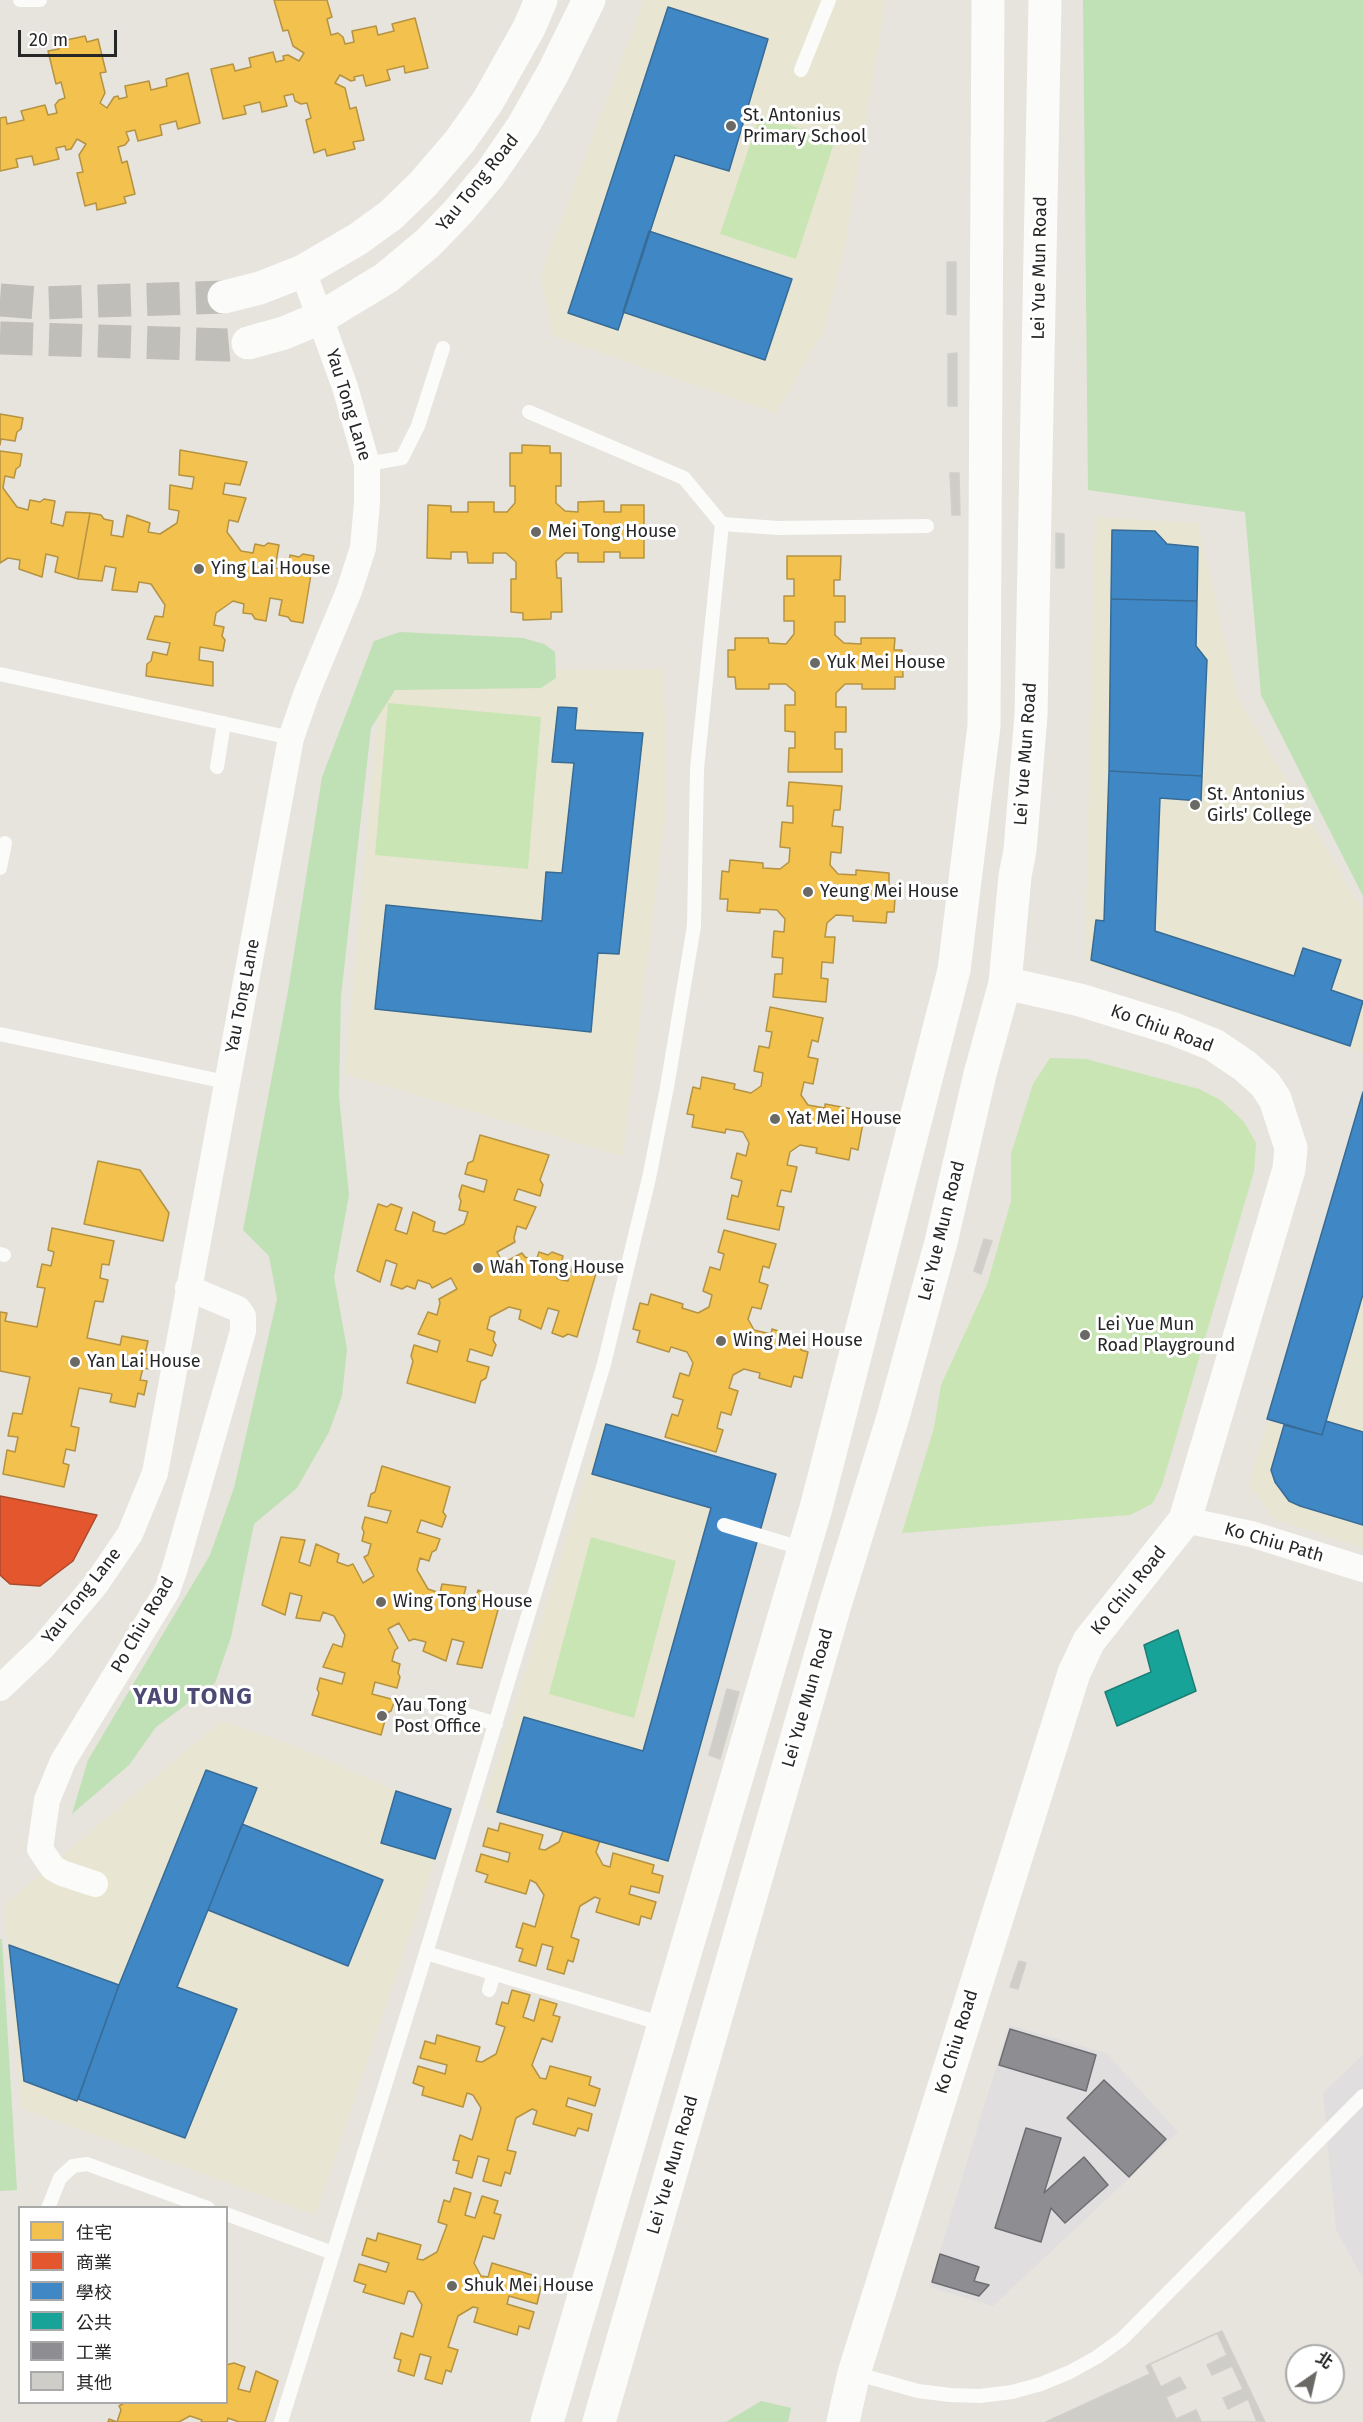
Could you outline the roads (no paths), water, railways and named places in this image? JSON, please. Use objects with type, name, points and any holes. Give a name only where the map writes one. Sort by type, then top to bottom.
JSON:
[{"type":"main road","points":[[224,297],[260,288],[303,271],[358,239],[391,214],[423,184],[460,141],[488,101],[529,28],[541,0]]},
{"type":"main road","name":"Yau Tong Road","points":[[248,343],[284,333],[320,318],[357,298],[407,262],[458,212],[490,174],[523,126],[553,73],[589,0]]},
{"type":"main road","points":[[547,2422],[804,1549],[954,970],[984,726],[988,0]]},
{"type":"main road","name":"Lei Yue Mun Road","points":[[599,2422],[835,1605],[893,1417],[941,1242],[980,1074],[1005,983],[1020,850],[1031,715],[1045,0]]},
{"type":"main road","name":"Ko Chiu Road","points":[[843,2422],[854,2373],[1074,1673],[1089,1641],[1185,1520],[1289,1169],[1291,1148],[1275,1099],[1265,1084],[1245,1066],[1214,1045],[1174,1029],[1080,1000],[954,970]]},
{"type":"street","name":"Yau Tong Lane","points":[[0,1689],[42,1648],[88,1593],[130,1534],[155,1473],[291,738],[307,692],[350,591],[363,548],[368,502],[367,464],[345,387],[303,271]]},
{"type":"street","name":"Po Chiu Road","points":[[95,1884],[63,1874],[53,1868],[40,1849],[48,1800],[63,1761],[167,1591],[243,1330],[243,1316],[238,1309],[188,1288]]},
{"type":"street","name":"Ko Chiu Path","points":[[1185,1520],[1251,1534],[1363,1569]]},
{"type":"lane","points":[[20,0],[40,0]]},
{"type":"lane","points":[[801,70],[829,0]]},
{"type":"lane","points":[[367,464],[402,458],[418,426],[443,348]]},
{"type":"lane","points":[[281,2422],[496,1724],[604,1364],[649,1178],[694,926],[697,769],[722,524],[684,478],[529,412]]},
{"type":"lane","points":[[722,524],[778,528],[927,526]]},
{"type":"lane","points":[[0,674],[291,738]]},
{"type":"lane","points":[[217,768],[224,723]]},
{"type":"lane","points":[[0,868],[5,843]]},
{"type":"lane","points":[[0,1034],[226,1082]]},
{"type":"lane","points":[[724,1525],[804,1549]]},
{"type":"lane","points":[[430,1703],[496,1724]]},
{"type":"lane","points":[[426,1953],[663,2024]]},
{"type":"lane","points":[[489,1990],[494,1973]]},
{"type":"lane","points":[[854,2373],[918,2391],[950,2396],[980,2396],[1012,2392],[1041,2384],[1070,2372],[1097,2357],[1122,2339],[1363,2096]]},
{"type":"lane","points":[[49,2206],[60,2178],[73,2166],[87,2164],[202,2206]]},
{"type":"lane","points":[[228,2215],[333,2253]]},
{"type":"tunnel","points":[[0,300],[39,303],[224,297]]},
{"type":"tunnel","points":[[0,338],[226,345],[248,343]]},
{"type":"place","name":"St. Antonius Primary School","points":[[731,126]]},
{"type":"place","name":"Mei Tong House","points":[[536,532]]},
{"type":"place","name":"Ying Lai House","points":[[199,569]]},
{"type":"place","name":"Yuk Mei House","points":[[815,663]]},
{"type":"place","name":"St. Antonius Girls' College","points":[[1195,805]]},
{"type":"place","name":"Yeung Mei House","points":[[808,892]]},
{"type":"place","name":"Yat Mei House","points":[[775,1119]]},
{"type":"place","name":"Wah Tong House","points":[[478,1268]]},
{"type":"place","name":"Lei Yue Mun Road Playground","points":[[1085,1335]]},
{"type":"place","name":"Wing Mei House","points":[[721,1341]]},
{"type":"place","name":"Yan Lai House","points":[[75,1362]]},
{"type":"place","name":"Wing Tong House","points":[[381,1602]]},
{"type":"place","name":"Yau Tong Post Office","points":[[382,1716]]},
{"type":"place","name":"Shuk Mei House","points":[[452,2286]]},
{"type":"district","name":"YAU TONG","points":[[193,1697]]}]
